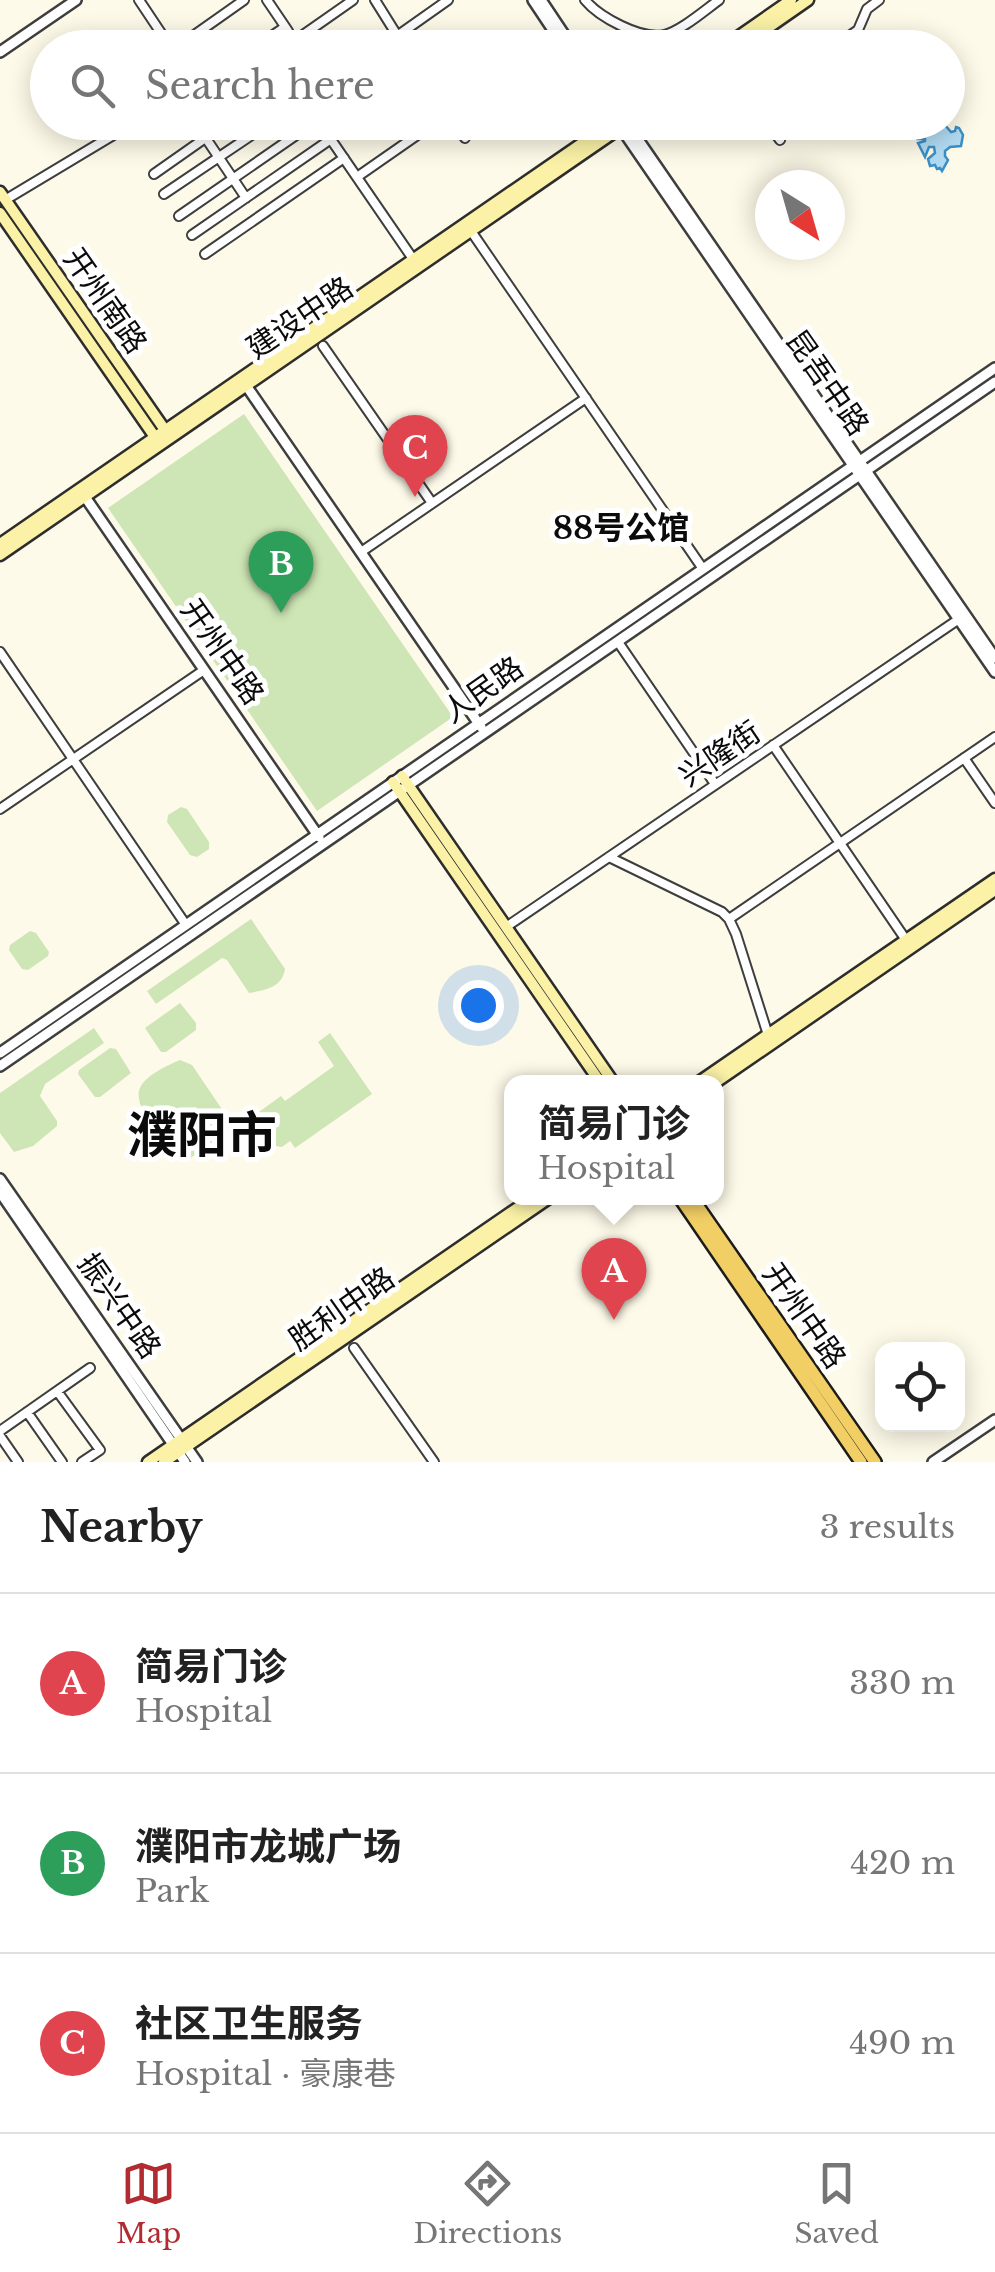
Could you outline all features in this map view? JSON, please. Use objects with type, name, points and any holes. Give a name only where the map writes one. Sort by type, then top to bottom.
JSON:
[{"type":"main road","points":[[748,30],[791,0]]},
{"type":"main road","points":[[764,30],[808,0]]},
{"type":"main road","name":"建设中路","points":[[243,382],[413,260],[597,140]]},
{"type":"main road","name":"建设中路","points":[[0,555],[82,493],[599,140]]},
{"type":"main road","name":"开州南路","points":[[3,196],[163,437]]},
{"type":"main road","name":"开州南路","points":[[0,213],[163,437]]},
{"type":"main road","name":"建设中路","points":[[0,544],[82,493]]},
{"type":"main road","points":[[401,784],[608,1075]]},
{"type":"main road","points":[[401,784],[595,1075]]},
{"type":"main road","points":[[709,1075],[995,878]]},
{"type":"main road","points":[[724,1076],[995,890]]},
{"type":"main road","name":"胜利中路","points":[[164,1462],[522,1205]]},
{"type":"main road","name":"胜利中路","points":[[148,1462],[181,1449],[538,1205]]},
{"type":"main road","name":"开州中路","points":[[685,1205],[861,1462]]},
{"type":"main road","name":"开州中路","points":[[697,1205],[875,1462]]},
{"type":"street","points":[[138,0],[160,30]]},
{"type":"street","points":[[200,30],[244,0]]},
{"type":"street","points":[[267,0],[286,30]]},
{"type":"street","points":[[313,30],[353,0]]},
{"type":"street","points":[[374,0],[393,30]]},
{"type":"street","points":[[406,30],[448,0]]},
{"type":"street","points":[[533,0],[553,30]]},
{"type":"street","points":[[541,0],[562,30]]},
{"type":"street","points":[[585,0],[596,12],[636,30]]},
{"type":"street","points":[[673,30],[719,0]]},
{"type":"street","points":[[858,30],[866,9],[879,0]]},
{"type":"street","points":[[31,30],[71,1]]},
{"type":"street","points":[[281,30],[285,27]]},
{"type":"street","points":[[0,52],[30,30]]},
{"type":"street","points":[[3,196],[103,140]]},
{"type":"street","points":[[154,174],[203,140]]},
{"type":"street","points":[[207,140],[246,198]]},
{"type":"street","points":[[164,194],[244,140]]},
{"type":"street","points":[[178,216],[290,140]]},
{"type":"street","points":[[192,234],[329,140]]},
{"type":"street","points":[[331,140],[413,260]]},
{"type":"street","points":[[357,177],[410,140]]},
{"type":"street","name":"昆吾中路","points":[[633,140],[995,658]]},
{"type":"street","points":[[205,254],[344,158]]},
{"type":"street","points":[[471,231],[703,569]]},
{"type":"street","points":[[323,346],[432,503]]},
{"type":"street","name":"人民路","points":[[482,728],[618,642],[995,368]]},
{"type":"street","points":[[243,382],[482,728]]},
{"type":"street","name":"人民路","points":[[0,1066],[703,569],[995,382]]},
{"type":"street","points":[[360,552],[586,398]]},
{"type":"street","name":"昆吾中路","points":[[860,468],[995,672]]},
{"type":"street","name":"开州中路","points":[[82,493],[320,839]]},
{"type":"street","name":"兴隆街","points":[[506,927],[958,619]]},
{"type":"street","points":[[618,642],[716,784]]},
{"type":"street","points":[[0,652],[186,925]]},
{"type":"street","points":[[0,809],[204,670]]},
{"type":"street","points":[[729,919],[995,738]]},
{"type":"street","points":[[773,745],[906,940]]},
{"type":"street","points":[[964,758],[995,803]]},
{"type":"street","name":"人民路","points":[[0,1053],[186,925],[320,839]]},
{"type":"street","points":[[608,857],[722,912],[729,919],[768,1035]]},
{"type":"street","name":"振兴中路","points":[[0,1179],[181,1449]]},
{"type":"street","name":"振兴中路","points":[[0,1192],[181,1449],[197,1462]]},
{"type":"street","points":[[354,1348],[434,1462]]},
{"type":"street","points":[[18,1462],[0,1433],[90,1368]]},
{"type":"street","points":[[58,1390],[100,1450],[82,1462]]},
{"type":"street","points":[[27,1412],[62,1462]]},
{"type":"street","points":[[933,1462],[995,1420]]},
{"type":"green space","points":[[244,414],[453,717],[317,811],[108,508]]},
{"type":"green space","points":[[181,807],[187,809],[209,842],[209,849],[197,857],[190,855],[167,822],[168,815]]},
{"type":"green space","points":[[251,919],[285,969],[277,984],[249,993],[222,958],[156,1004],[147,991]]},
{"type":"green space","points":[[30,931],[36,933],[49,952],[28,970],[22,969],[9,950],[10,945]]},
{"type":"green space","points":[[180,1003],[196,1023],[196,1030],[161,1052],[145,1028]]},
{"type":"green space","points":[[94,1028],[104,1043],[45,1084],[40,1096],[57,1126],[33,1146],[14,1152],[0,1133],[0,1093]]},
{"type":"green space","points":[[330,1033],[372,1094],[295,1148],[290,1141],[282,1147],[260,1140],[245,1122],[281,1096],[285,1101],[334,1066],[318,1042]]},
{"type":"green space","points":[[110,1048],[116,1049],[131,1073],[95,1097],[79,1070]]},
{"type":"green space","points":[[180,1060],[192,1065],[232,1124],[231,1129],[185,1162],[179,1160],[140,1104],[139,1095],[148,1078]]},
{"type":"water","points":[[962,140],[961,146],[945,151],[948,160],[942,171],[930,166],[928,159],[935,153],[934,147],[929,147],[925,157],[918,143]]},
{"type":"place","name":"社区卫生服务","points":[[415,497]]},
{"type":"place","name":"濮阳市龙城广场","points":[[281,613]]},
{"type":"place","name":"简易门诊","points":[[614,1320]]},
{"type":"district","name":"88号公馆","points":[[621,528]]},
{"type":"district","name":"濮阳市","points":[[202,1135]]}]
